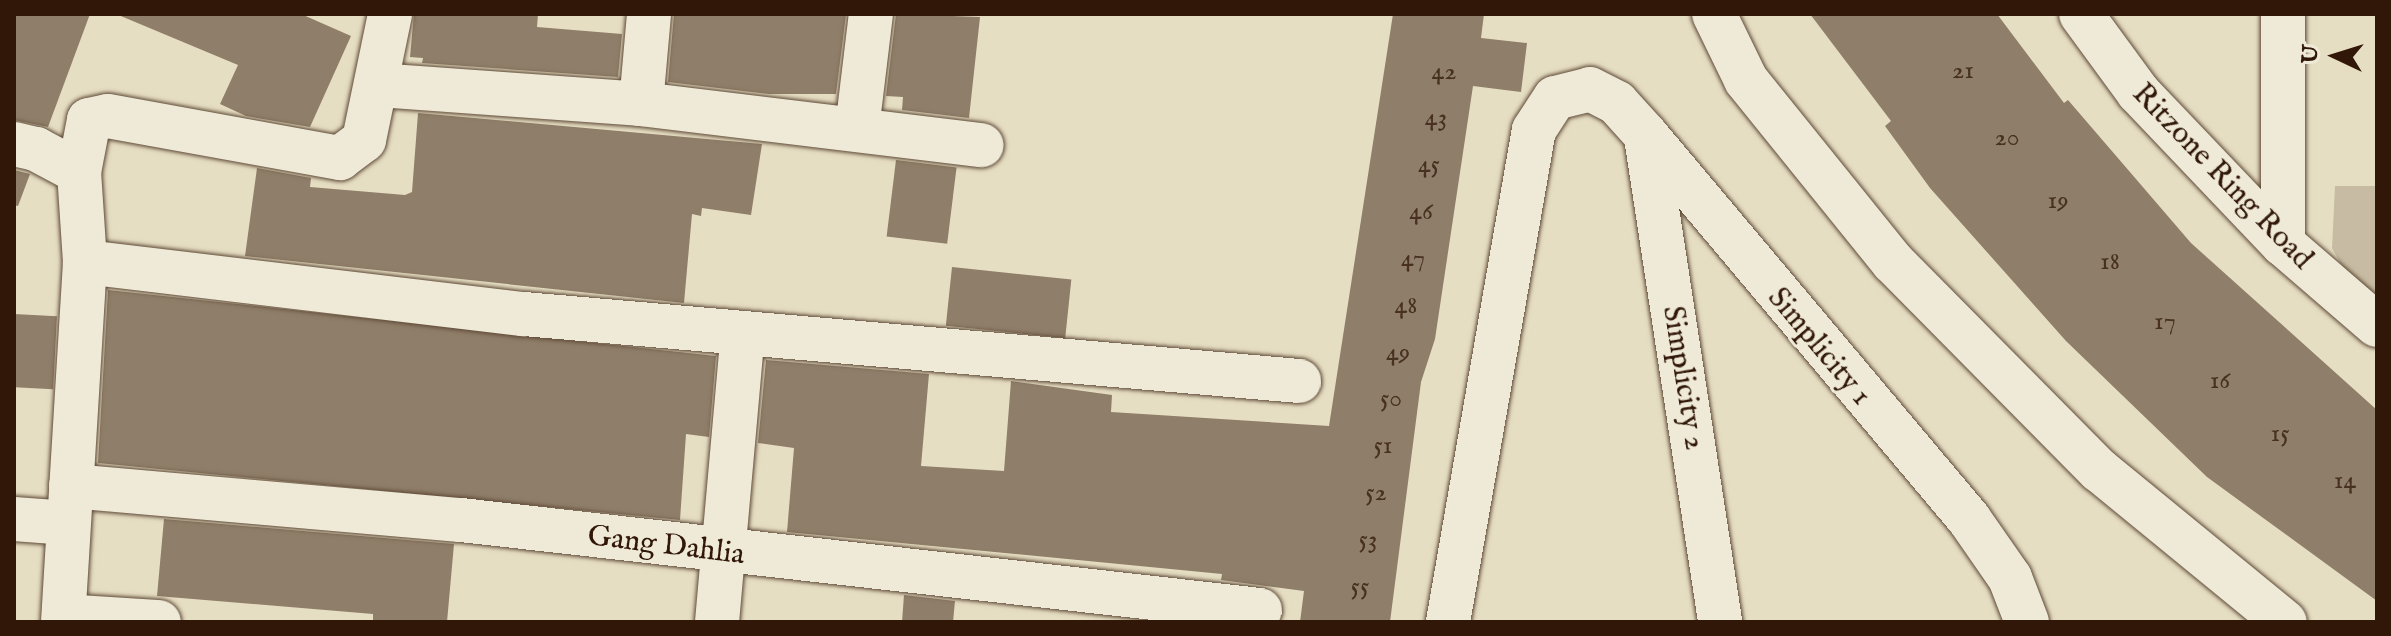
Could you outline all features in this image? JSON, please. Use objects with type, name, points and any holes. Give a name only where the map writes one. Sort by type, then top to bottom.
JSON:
[{"type":"street","points":[[159,622],[64,619],[85,262],[79,172],[89,120],[96,116],[340,158],[364,140],[390,14]]},
{"type":"street","points":[[641,104],[649,14]]},
{"type":"street","points":[[857,129],[871,14]]},
{"type":"street","points":[[1714,14],[1746,80],[1893,262],[2099,470],[2285,622]]},
{"type":"street","name":"Ritzone Ring Road","points":[[2081,14],[2138,92],[2283,244],[2377,325]]},
{"type":"street","points":[[2283,14],[2283,244]]},
{"type":"street","points":[[377,85],[641,104],[982,145]]},
{"type":"street","name":"Simplicity 1","points":[[1448,622],[1534,130],[1555,98],[1590,89],[1617,103],[1646,135],[1969,519],[2010,578],[2027,622]]},
{"type":"street","name":"Simplicity 2","points":[[1646,135],[1720,622]]},
{"type":"street","points":[[14,144],[36,149],[79,172]]},
{"type":"street","points":[[85,262],[743,333],[1299,381]]},
{"type":"street","points":[[717,622],[743,333]]},
{"type":"street","name":"Gang Dahlia","points":[[14,519],[70,505],[461,520],[1170,612],[1260,610]]},
{"type":"shaded area","points":[[2335,186],[2377,186],[2377,314],[2354,289],[2332,248]]},
{"type":"building","points":[[14,14],[90,14],[48,127],[14,120]]},
{"type":"building","points":[[116,14],[301,14],[351,36],[310,127],[246,116],[220,104],[238,65]]},
{"type":"building","points":[[414,14],[538,14],[537,27],[622,34],[618,77],[422,63],[423,58],[410,57]]},
{"type":"building","points":[[674,14],[846,14],[836,94],[769,94],[668,82]]},
{"type":"building","points":[[896,14],[980,17],[969,118],[902,110],[903,97],[886,96]]},
{"type":"building","points":[[1393,14],[1484,14],[1481,38],[1527,43],[1521,92],[1473,86],[1435,339],[1421,382],[1390,622],[1300,622],[1304,591],[1221,580],[1222,574],[787,532],[794,448],[758,443],[766,360],[929,374],[921,466],[1004,471],[1011,381],[1112,395],[1111,412],[1329,426]]},
{"type":"building","points":[[1810,14],[1997,14],[2064,103],[2068,100],[2191,243],[2377,410],[2377,601],[2207,477],[2066,341],[1930,188],[1885,126],[1891,121]]},
{"type":"building","points":[[418,113],[762,144],[751,215],[702,208],[701,216],[692,214],[684,303],[245,256],[257,168],[311,178],[310,187],[405,195],[412,192]]},
{"type":"building","points":[[896,160],[957,167],[947,244],[887,236]]},
{"type":"building","points":[[14,170],[30,174],[18,206],[14,205]]},
{"type":"building","points":[[952,267],[1071,280],[1065,338],[946,326]]},
{"type":"building","points":[[108,290],[716,356],[709,437],[686,434],[680,520],[98,463]]},
{"type":"building","points":[[14,314],[57,316],[53,389],[14,387]]},
{"type":"building","points":[[164,519],[454,544],[447,622],[373,622],[373,614],[157,596]]},
{"type":"building","points":[[904,595],[955,601],[953,622],[902,622]]}]
